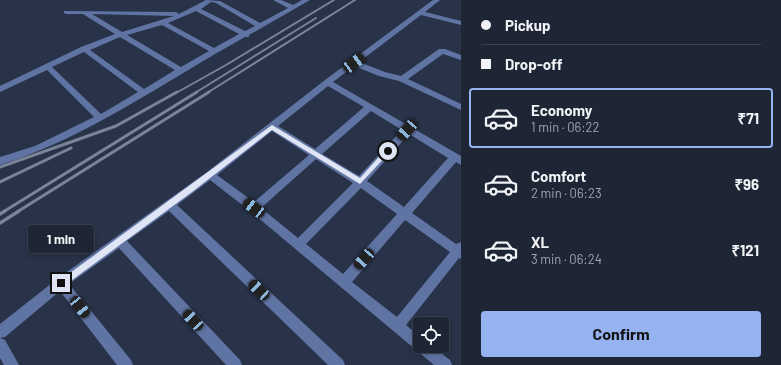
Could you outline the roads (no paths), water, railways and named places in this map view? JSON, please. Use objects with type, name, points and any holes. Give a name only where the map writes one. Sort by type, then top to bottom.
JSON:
[{"type":"street","points":[[276,0],[293,8]]},
{"type":"street","points":[[0,161],[38,148],[100,118],[214,51],[246,35],[307,0]]},
{"type":"street","points":[[0,332],[61,283],[210,175],[328,82],[422,13],[437,0]]},
{"type":"street","points":[[0,89],[84,49],[184,14],[215,1],[261,26]]},
{"type":"street","points":[[197,9],[246,35]]},
{"type":"street","points":[[66,12],[184,14]]},
{"type":"street","points":[[85,13],[182,71]]},
{"type":"street","points":[[422,13],[461,24]]},
{"type":"street","points":[[162,22],[214,51]]},
{"type":"street","points":[[84,49],[144,93]]},
{"type":"street","points":[[402,78],[442,51],[461,58]]},
{"type":"street","points":[[354,63],[382,74],[402,78],[461,107]]},
{"type":"street","points":[[48,66],[100,118]]},
{"type":"street","points":[[328,82],[457,160],[404,214],[344,282]]},
{"type":"street","points":[[254,208],[370,107]]},
{"type":"street","points":[[272,127],[360,182],[404,214],[460,251],[397,327]]},
{"type":"street","points":[[298,245],[360,182],[407,130]]},
{"type":"street","points":[[210,175],[254,208],[413,340]]},
{"type":"street","points":[[169,204],[338,365]]},
{"type":"street","points":[[119,240],[235,365]]},
{"type":"street","points":[[61,283],[126,365]]},
{"type":"street","points":[[0,345],[12,365]]},
{"type":"street","points":[[429,353],[445,365]]},
{"type":"railway","points":[[176,93],[226,65],[334,0]]},
{"type":"railway","points":[[207,93],[355,0]]},
{"type":"railway","points":[[195,93],[316,18]]},
{"type":"railway","points":[[0,167],[116,126],[177,92]]},
{"type":"railway","points":[[3,212],[197,92]]},
{"type":"railway","points":[[17,212],[209,92]]},
{"type":"railway","points":[[0,182],[71,148]]},
{"type":"railway","points":[[0,214],[5,211]]},
{"type":"railway","points":[[0,223],[19,211]]}]
